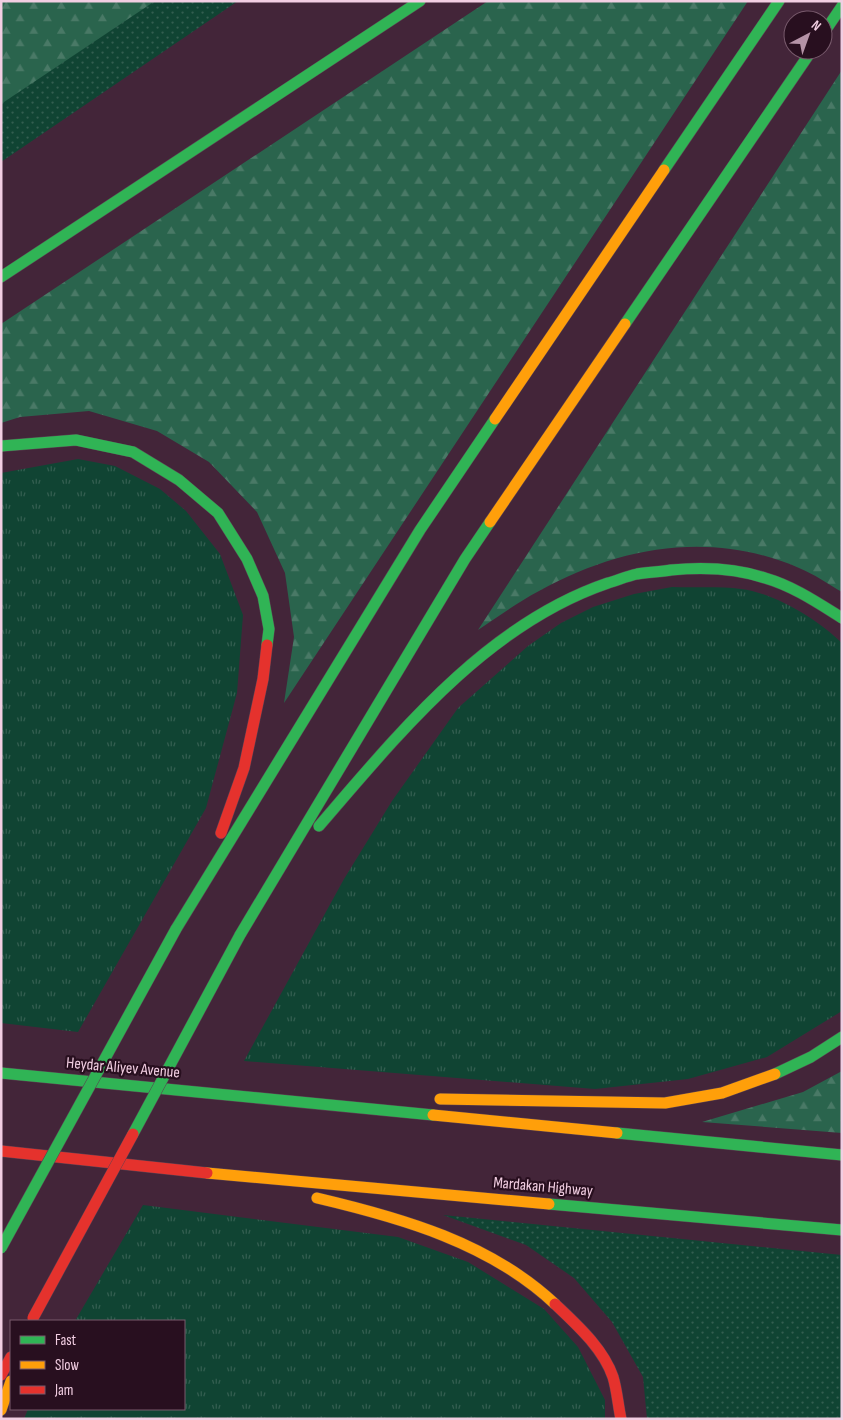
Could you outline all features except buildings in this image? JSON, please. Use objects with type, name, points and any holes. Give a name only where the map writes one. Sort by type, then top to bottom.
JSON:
[{"type":"highway","points":[[1,277],[420,1]]},
{"type":"highway","points":[[1,1248],[176,929],[420,530],[779,1]]},
{"type":"highway","points":[[833,19],[842,6]]},
{"type":"highway","points":[[32,1320],[266,888],[465,559],[805,60]]},
{"type":"highway","points":[[1,446],[76,440],[133,452],[179,480],[218,513],[247,559],[263,596],[269,629],[263,679],[244,768],[204,882]]},
{"type":"highway","points":[[266,888],[380,754],[421,710],[518,627],[562,600],[602,583],[645,572],[679,568],[718,568],[771,580],[817,602],[842,618]]},
{"type":"highway","points":[[429,1098],[665,1103],[722,1093],[768,1077],[812,1057],[842,1036]]},
{"type":"highway","points":[[1,1064],[55,1078]]},
{"type":"highway","name":"Heydar Aliyev Avenue","points":[[1,1073],[242,1095]]},
{"type":"highway","points":[[242,1095],[380,1098]]},
{"type":"highway","points":[[242,1095],[842,1155]]},
{"type":"highway","points":[[1,1150],[241,1177],[423,1226],[506,1266],[538,1288],[593,1342],[612,1374],[621,1419]]},
{"type":"highway","name":"Mardakan Highway","points":[[241,1177],[842,1230]]},
{"type":"highway","points":[[1,1376],[10,1359]]},
{"type":"highway","points":[[1,1410],[10,1384]]},
{"type":"green space","points":[[1,1],[238,1],[1,162]]},
{"type":"green space","points":[[1,1],[155,1],[1,104]]},
{"type":"green space","points":[[488,1],[748,1],[284,703],[294,637],[285,573],[257,512],[209,462],[157,431],[89,411],[20,417],[1,423],[1,324]]},
{"type":"green space","points":[[842,70],[842,592],[805,570],[766,556],[733,549],[667,548],[634,554],[602,563],[570,576],[531,595],[478,630]]},
{"type":"green space","points":[[78,459],[115,466],[160,489],[186,511],[220,554],[243,615],[237,693],[206,808],[78,1032],[1,1023],[1,473]]},
{"type":"green space","points":[[672,587],[733,588],[768,596],[795,609],[821,625],[842,643],[842,1011],[767,1057],[688,1079],[595,1089],[244,1061],[344,879],[392,801],[458,708],[528,646],[561,623],[593,607],[634,594]]},
{"type":"green space","points":[[842,1071],[842,1133],[702,1122],[803,1092]]},
{"type":"green space","points":[[143,1205],[398,1237],[468,1262],[544,1309],[578,1347],[605,1400],[605,1419],[24,1419],[28,1410],[185,1410],[185,1320],[76,1320]]},
{"type":"green space","points":[[443,1215],[842,1255],[842,1419],[647,1419],[643,1377],[612,1322],[574,1278],[526,1245]]},
{"type":"traffic: fast","points":[[1,277],[420,1]]},
{"type":"traffic: fast","points":[[664,170],[779,1]]},
{"type":"traffic: fast","points":[[833,19],[842,6]]},
{"type":"traffic: fast","points":[[625,324],[805,60]]},
{"type":"traffic: fast","points":[[176,929],[420,530],[495,419]]},
{"type":"traffic: fast","points":[[1,446],[76,440],[133,452],[179,480],[218,513],[247,559],[263,596],[269,629],[267,645]]},
{"type":"traffic: fast","points":[[240,935],[465,559],[490,522]]},
{"type":"traffic: fast","points":[[319,826],[414,719],[448,685],[485,653],[523,625],[564,601],[608,583],[637,574],[671,570],[730,570],[775,581],[805,595],[842,618]]},
{"type":"traffic: fast","points":[[1,1248],[176,929]]},
{"type":"traffic: fast","points":[[133,1134],[240,935]]},
{"type":"traffic: fast","points":[[775,1074],[811,1057],[842,1037]]},
{"type":"traffic: fast","points":[[1,1073],[433,1115]]},
{"type":"traffic: fast","points":[[617,1133],[842,1155]]},
{"type":"traffic: fast","points":[[549,1204],[842,1230]]},
{"type":"traffic: slow","points":[[495,419],[664,170]]},
{"type":"traffic: slow","points":[[490,522],[625,324]]},
{"type":"traffic: slow","points":[[440,1099],[665,1103],[722,1093],[775,1074]]},
{"type":"traffic: slow","points":[[433,1115],[617,1133]]},
{"type":"traffic: slow","points":[[207,1173],[549,1204]]},
{"type":"traffic: slow","points":[[317,1198],[413,1224],[474,1249],[530,1283],[555,1304]]},
{"type":"traffic: slow","points":[[1,1410],[10,1384]]},
{"type":"traffic: jam","points":[[221,833],[244,768],[263,679],[267,645]]},
{"type":"traffic: jam","points":[[33,1318],[133,1134]]},
{"type":"traffic: jam","points":[[1,1151],[207,1173]]},
{"type":"traffic: jam","points":[[555,1304],[596,1347],[609,1366],[616,1387],[621,1419]]},
{"type":"traffic: jam","points":[[1,1375],[10,1359]]}]
